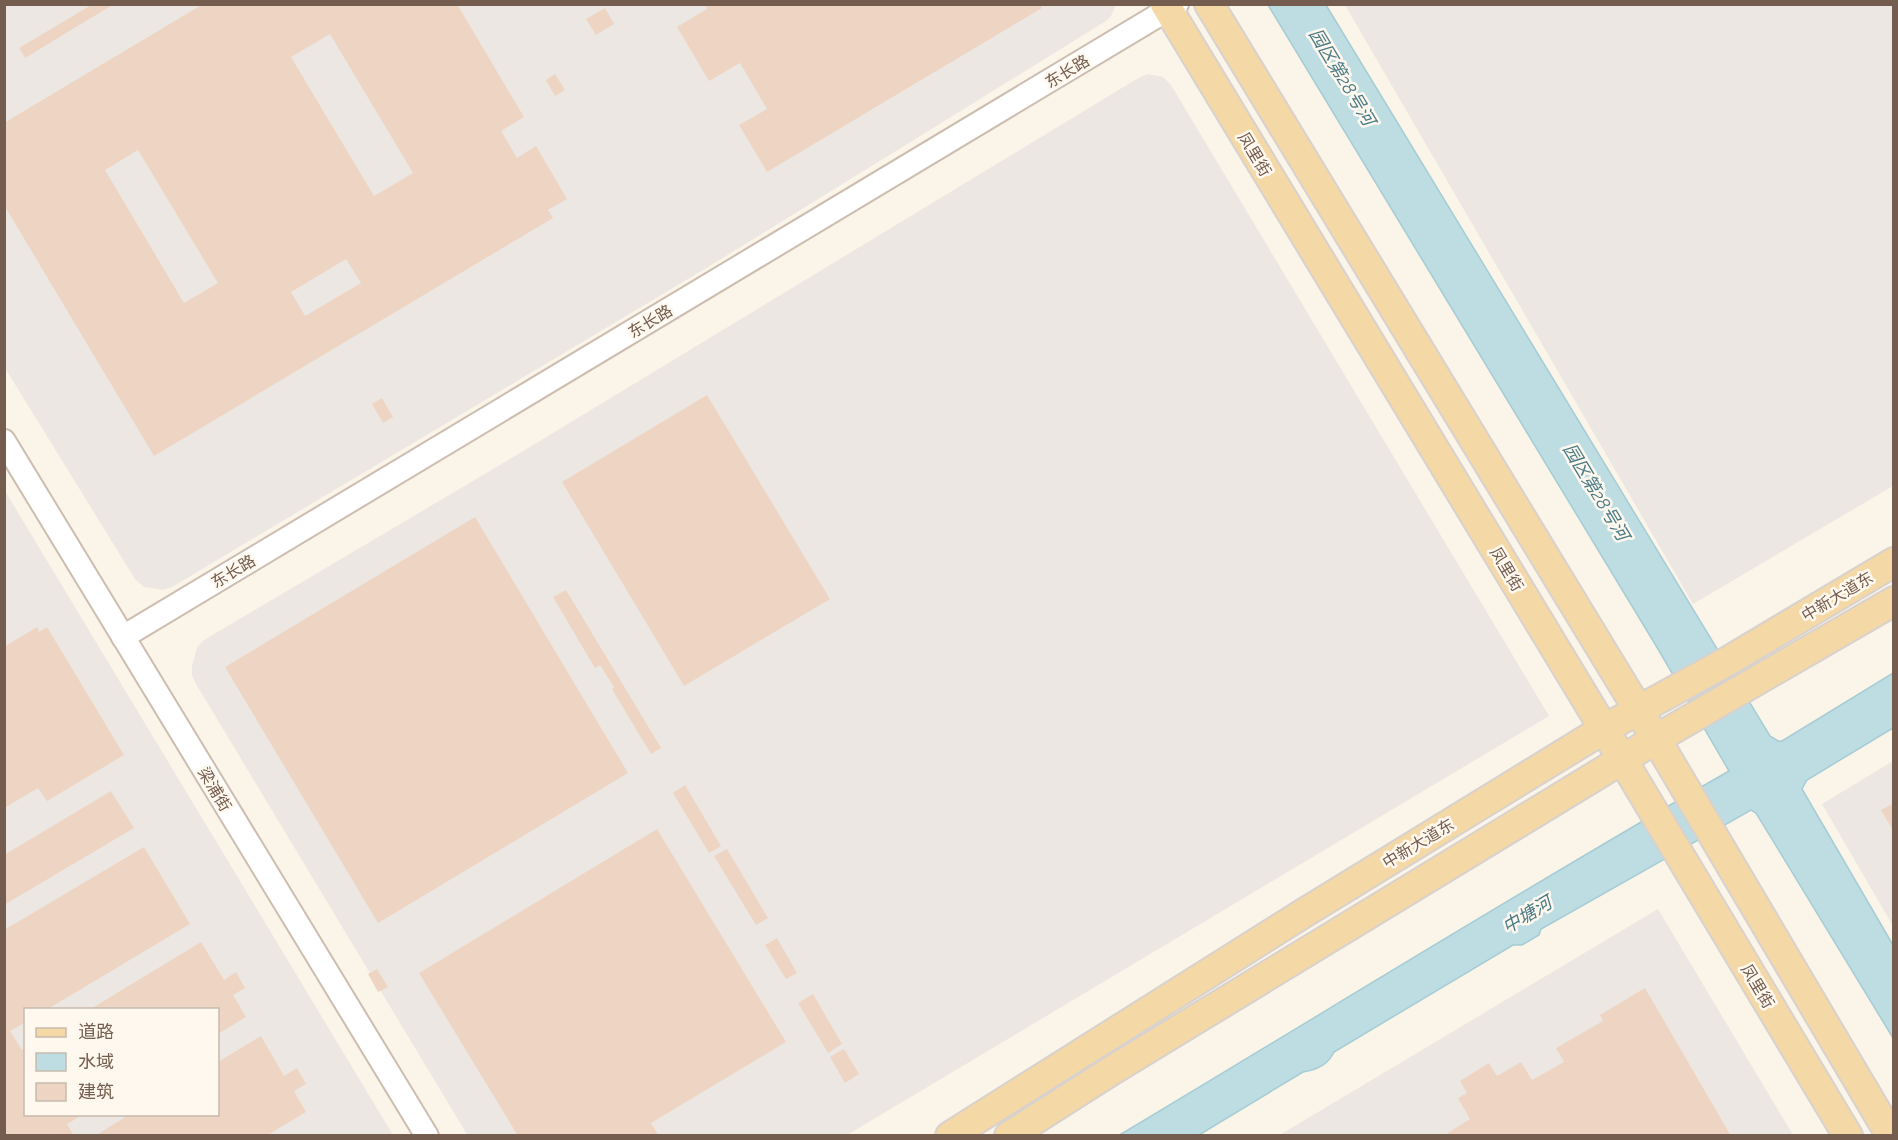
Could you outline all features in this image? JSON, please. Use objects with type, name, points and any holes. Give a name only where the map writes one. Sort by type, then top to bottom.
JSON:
[{"type":"main road","points":[[1209,4],[1682,781],[1891,1136]]},
{"type":"main road","name":"凤里街","points":[[1170,6],[1848,1136]]},
{"type":"main road","name":"中新大道东","points":[[950,1136],[1304,913],[1604,729],[1728,660],[1893,562]]},
{"type":"main road","name":"中新大道东","points":[[1009,1136],[1111,1071],[1656,739],[1893,601]]},
{"type":"street","name":"东长路","points":[[123,637],[1170,6]]},
{"type":"street","name":"梁浦街","points":[[4,441],[427,1136]]},
{"type":"shaded area","points":[[4,5],[1116,5],[1106,21],[713,264],[172,587],[163,590],[144,587],[135,579],[5,368]]},
{"type":"shaded area","points":[[1345,5],[1893,5],[1893,486],[1693,604]]},
{"type":"shaded area","points":[[1148,74],[1163,77],[1171,85],[1549,716],[847,1135],[468,1136],[196,684],[192,675],[192,666],[197,648],[204,640],[505,462]]},
{"type":"shaded area","points":[[5,491],[393,1135],[5,1135]]},
{"type":"shaded area","points":[[1893,761],[1893,926],[1822,804]]},
{"type":"shaded area","points":[[1658,909],[1793,1135],[1278,1136]]},
{"type":"water","points":[[1268,5],[1326,5],[1770,736],[1782,741],[1893,673],[1893,728],[1807,780],[1802,789],[1893,945],[1893,1038],[1756,813],[1751,810],[1541,929],[1539,935],[1522,945],[1513,945],[1334,1052],[1322,1066],[1303,1072],[1199,1135],[1118,1136],[1499,906],[1729,771],[1658,649]]},
{"type":"building","points":[[93,4],[114,4],[25,58],[19,48]]},
{"type":"building","points":[[203,4],[457,4],[524,117],[501,131],[517,158],[536,146],[567,199],[548,210],[553,218],[154,456],[4,205],[4,123]],"holes":[[[330,34],[413,173],[374,196],[291,57]],[[138,150],[218,283],[184,303],[105,170]],[[346,259],[361,283],[305,316],[291,292]]]},
{"type":"building","points":[[705,4],[1039,4],[1042,8],[767,172],[739,125],[767,109],[740,63],[709,81],[677,27],[707,9]]},
{"type":"building","points":[[605,8],[614,24],[596,35],[586,19]]},
{"type":"building","points":[[555,74],[565,90],[555,96],[546,80]]},
{"type":"building","points":[[707,395],[830,599],[684,686],[562,482]]},
{"type":"building","points":[[382,398],[393,417],[383,423],[372,404]]},
{"type":"building","points":[[475,517],[628,773],[378,923],[225,667]]},
{"type":"building","points":[[566,590],[661,748],[651,754],[612,689],[614,687],[600,665],[595,668],[553,597]]},
{"type":"building","points":[[37,627],[39,632],[47,627],[124,755],[47,801],[38,788],[4,808],[4,647]]},
{"type":"building","points":[[685,785],[721,846],[709,853],[673,793]]},
{"type":"building","points":[[111,791],[134,828],[4,905],[4,855]]},
{"type":"building","points":[[1894,803],[1894,832],[1881,810]]},
{"type":"building","points":[[657,829],[786,1042],[651,1123],[659,1136],[518,1136],[419,973]]},
{"type":"building","points":[[144,847],[190,924],[49,1008],[24,1008],[24,1023],[10,1031],[22,1050],[24,1049],[24,1116],[81,1116],[67,1124],[74,1136],[54,1136],[53,1133],[49,1136],[4,1136],[6,1059],[4,930]]},
{"type":"building","points":[[727,849],[768,918],[756,925],[714,856]]},
{"type":"building","points":[[777,938],[797,973],[786,979],[765,945]]},
{"type":"building","points":[[201,942],[224,980],[236,972],[245,988],[233,995],[246,1017],[219,1033],[219,1008],[92,1008]]},
{"type":"building","points":[[377,969],[388,987],[378,992],[368,974]]},
{"type":"building","points":[[1645,988],[1731,1136],[1443,1136],[1470,1119],[1458,1098],[1467,1093],[1460,1081],[1489,1063],[1497,1076],[1521,1062],[1532,1080],[1564,1062],[1556,1048],[1603,1021],[1600,1015]]},
{"type":"building","points":[[813,994],[842,1044],[828,1053],[798,1003]]},
{"type":"building","points":[[261,1036],[284,1076],[297,1068],[306,1084],[294,1091],[306,1112],[266,1136],[95,1136],[127,1116],[219,1116],[219,1061]]},
{"type":"building","points":[[844,1049],[859,1074],[845,1083],[830,1057]]},
{"type":"water label","name":"园区第28号河","points":[[1342,77]]},
{"type":"water label","name":"园区第28号河","points":[[1596,492]]},
{"type":"water label","name":"中塘河","points":[[1527,915]]}]
